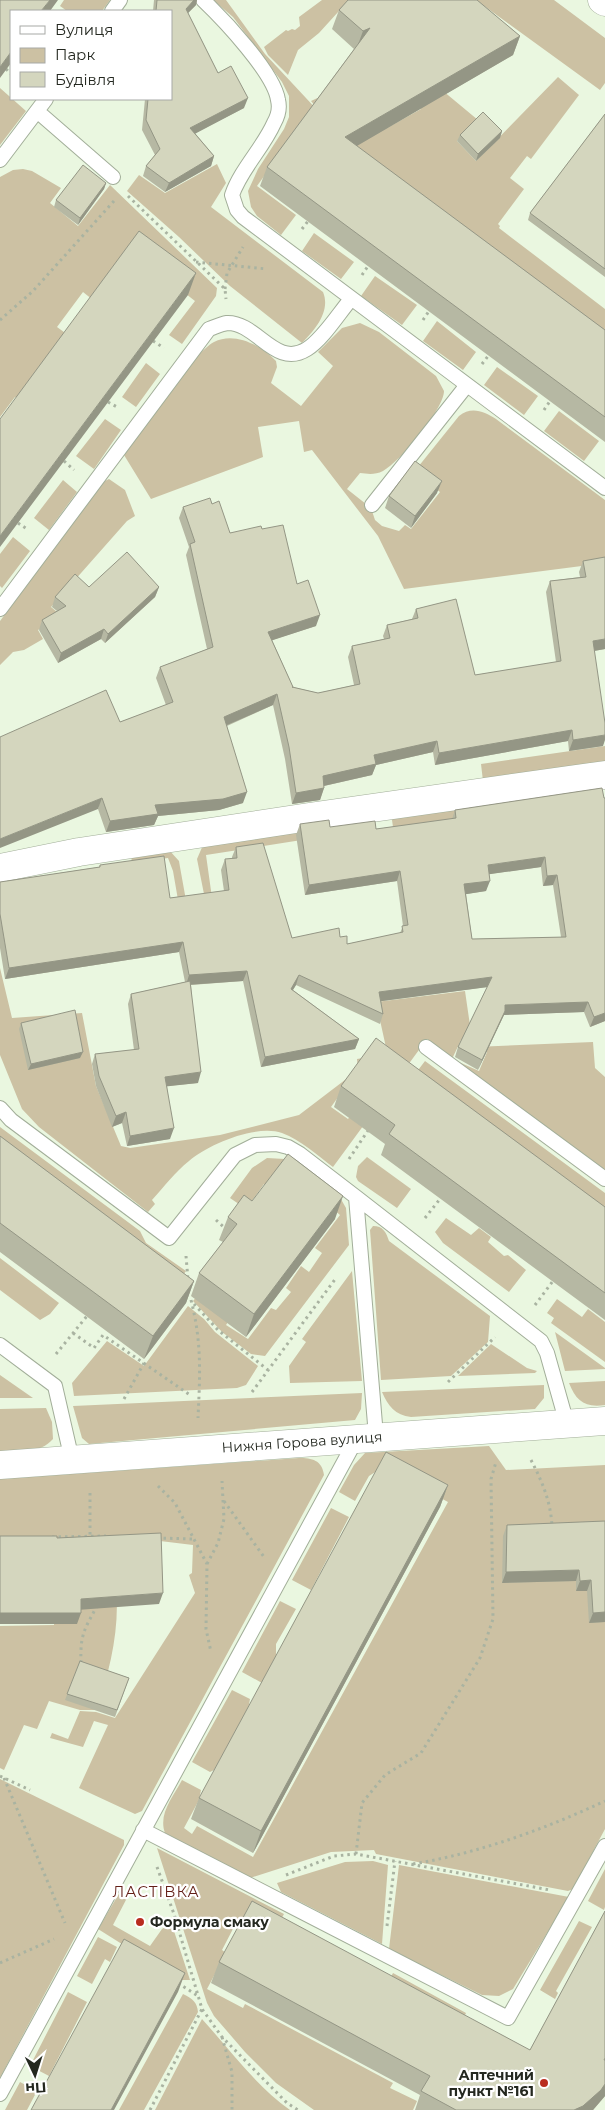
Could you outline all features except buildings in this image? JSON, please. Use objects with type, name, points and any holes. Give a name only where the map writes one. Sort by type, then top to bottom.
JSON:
[{"type":"street","points":[[0,868],[78,852],[605,775]]},
{"type":"street","name":"Нижня Горова вулиця","points":[[0,1465],[605,1420]]},
{"type":"lane","points":[[203,0],[246,47],[270,82],[278,100],[279,108],[274,124],[239,180],[232,195],[237,210],[253,226],[605,488]]},
{"type":"lane","points":[[0,160],[45,100]]},
{"type":"lane","points":[[38,110],[112,176]]},
{"type":"lane","points":[[0,609],[209,329],[228,323],[248,330],[279,352],[299,353],[315,342],[351,299]]},
{"type":"lane","points":[[372,506],[467,386]]},
{"type":"lane","points":[[426,1047],[605,1179]]},
{"type":"lane","points":[[0,1108],[11,1120],[169,1238],[235,1155],[255,1145],[276,1144],[288,1147],[300,1154],[515,1318],[542,1341],[567,1424]]},
{"type":"lane","points":[[0,2094],[280,1580],[367,1437],[360,1245],[356,1197]]},
{"type":"lane","points":[[0,1345],[55,1386],[81,1460]]},
{"type":"lane","points":[[143,1830],[508,2018],[605,1846]]},
{"type":"path","points":[[6,69],[10,73]]},
{"type":"path","points":[[112,176],[115,184],[224,289]]},
{"type":"path","points":[[0,320],[33,291],[123,191]]},
{"type":"path","points":[[300,232],[308,221]]},
{"type":"path","points":[[228,323],[224,289],[227,273],[253,226]]},
{"type":"path","points":[[196,262],[315,272]]},
{"type":"path","points":[[361,275],[368,266]]},
{"type":"path","points":[[423,321],[429,311]]},
{"type":"path","points":[[154,341],[164,348]]},
{"type":"path","points":[[482,365],[488,356]]},
{"type":"path","points":[[544,410],[550,401]]},
{"type":"path","points":[[108,402],[120,409]]},
{"type":"path","points":[[64,461],[75,470]]},
{"type":"path","points":[[18,523],[29,531]]},
{"type":"path","points":[[334,1180],[375,1121]]},
{"type":"path","points":[[216,1220],[227,1230]]},
{"type":"path","points":[[252,1392],[360,1245]]},
{"type":"path","points":[[195,1451],[201,1365],[198,1331],[192,1300],[196,1308],[218,1330],[268,1370]]},
{"type":"path","points":[[40,1374],[87,1316]]},
{"type":"path","points":[[448,1382],[515,1318]]},
{"type":"path","points":[[73,1333],[94,1348],[103,1335],[190,1395]]},
{"type":"path","points":[[124,1399],[144,1363]]},
{"type":"path","points":[[507,1428],[530,1459],[542,1482],[548,1501],[552,1532]]},
{"type":"path","points":[[356,1854],[362,1803],[384,1775],[420,1753],[480,1658],[493,1618],[491,1479],[507,1428]]},
{"type":"path","points":[[225,1448],[222,1481],[224,1519],[218,1543],[207,1564],[206,1629],[211,1652],[225,1679]]},
{"type":"path","points":[[81,1460],[90,1548]]},
{"type":"path","points":[[157,1484],[175,1503],[207,1564]]},
{"type":"path","points":[[223,1500],[280,1580]]},
{"type":"path","points":[[43,1538],[109,1536]]},
{"type":"path","points":[[156,1538],[194,1538]]},
{"type":"path","points":[[78,1671],[81,1663],[80,1643],[82,1633],[98,1606],[96,1597]]},
{"type":"path","points":[[0,1776],[30,1790]]},
{"type":"path","points":[[4,1778],[70,1935]]},
{"type":"path","points":[[410,1864],[449,1858],[574,1816],[605,1801]]},
{"type":"path","points":[[143,1830],[174,1914],[202,2009],[222,2037],[287,2104],[298,2110]]},
{"type":"path","points":[[255,1887],[334,1856],[356,1854],[578,1895]]},
{"type":"path","points":[[384,1954],[395,1861]]},
{"type":"path","points":[[0,1963],[54,1939],[90,1928]]},
{"type":"path","points":[[173,1980],[198,1996]]},
{"type":"path","points":[[150,2110],[202,2009]]},
{"type":"path","points":[[222,2037],[232,2072],[232,2110]]},
{"type":"green space","points":[[64,0],[110,0],[103,10],[66,10],[60,6]]},
{"type":"green space","points":[[213,0],[226,0],[265,54],[319,112],[300,126],[257,186],[296,215],[281,235],[257,216],[251,207],[248,191],[258,169],[284,129],[289,117],[289,96],[282,82],[233,17]]},
{"type":"green space","points":[[322,0],[349,0],[319,33],[298,50],[288,75],[268,55],[264,47],[286,30],[295,30],[300,26],[299,17]]},
{"type":"green space","points":[[476,0],[554,0],[605,38],[605,83],[600,90]]},
{"type":"green space","points":[[419,71],[478,120],[457,141],[476,161],[558,77],[579,95],[531,159],[527,156],[510,178],[524,189],[498,224],[499,228],[605,309],[605,352],[336,153],[320,112],[311,101],[358,79],[387,128],[421,109]]},
{"type":"green space","points":[[0,88],[10,97],[10,100],[14,100],[26,111],[0,145]]},
{"type":"green space","points":[[217,164],[226,183],[211,207],[323,292],[325,306],[323,313],[312,332],[302,343],[230,286],[127,191],[139,175],[165,193]]},
{"type":"green space","points":[[23,169],[32,171],[61,188],[50,203],[78,226],[110,185],[217,288],[216,296],[182,344],[169,335],[195,301],[131,251],[93,300],[83,292],[57,327],[68,335],[21,400],[15,397],[0,417],[0,177],[13,170]]},
{"type":"green space","points":[[314,233],[354,262],[341,279],[302,251]]},
{"type":"green space","points":[[375,276],[417,305],[402,325],[361,296]]},
{"type":"green space","points":[[437,321],[476,352],[463,370],[423,341]]},
{"type":"green space","points":[[360,323],[379,332],[436,376],[444,391],[437,410],[429,422],[400,457],[383,471],[372,474],[360,473],[347,489],[371,508],[375,520],[382,526],[399,531],[405,525],[411,529],[440,492],[414,472],[459,416],[473,410],[496,419],[605,500],[605,563],[404,589],[378,536],[312,450],[304,452],[299,421],[258,427],[263,457],[151,499],[124,455],[198,355],[208,346],[222,339],[231,338],[256,345],[276,361],[277,367],[271,383],[301,406],[333,366],[318,352],[342,328]]},
{"type":"green space","points":[[146,363],[160,374],[136,407],[122,397]]},
{"type":"green space","points":[[497,367],[538,396],[524,415],[484,385]]},
{"type":"green space","points":[[559,411],[599,441],[584,461],[544,431]]},
{"type":"green space","points":[[105,419],[121,430],[94,469],[76,456]]},
{"type":"green space","points":[[109,479],[125,490],[135,516],[127,521],[51,607],[63,617],[38,630],[43,639],[24,650],[13,652],[0,665],[0,621],[103,482]]},
{"type":"green space","points":[[63,480],[77,492],[49,530],[34,518]]},
{"type":"green space","points":[[13,537],[30,551],[2,588],[0,586],[0,554]]},
{"type":"green space","points":[[605,746],[605,762],[483,781],[481,764]]},
{"type":"green space","points":[[453,806],[472,817],[393,827],[391,813]]},
{"type":"green space","points":[[284,830],[327,836],[206,855],[213,905],[205,899],[197,859],[203,845]]},
{"type":"green space","points":[[169,850],[179,861],[194,945],[186,946],[173,871],[168,858],[132,863],[131,855]]},
{"type":"green space","points":[[0,968],[12,1018],[82,1013],[96,1086],[121,1146],[130,1148],[220,1135],[299,1115],[358,1070],[357,1059],[363,1058],[369,1087],[354,1075],[331,1107],[348,1119],[370,1091],[387,1086],[382,1054],[387,1052],[376,1002],[465,991],[473,1046],[461,1040],[452,1059],[479,1071],[487,1052],[474,1047],[593,1042],[595,1068],[605,1077],[605,1172],[489,1085],[460,1066],[427,1039],[333,1167],[303,1144],[282,1133],[260,1131],[247,1133],[220,1142],[189,1161],[152,1200],[155,1204],[148,1212],[39,1127],[22,1109],[0,1055]]},
{"type":"green space","points":[[425,1061],[605,1193],[605,1227],[378,1123]]},
{"type":"green space","points":[[0,1127],[140,1231],[146,1243],[186,1271],[174,1288],[0,1159]]},
{"type":"green space","points":[[367,1157],[411,1189],[397,1208],[358,1181],[356,1177],[358,1166]]},
{"type":"green space","points":[[267,1158],[285,1159],[338,1194],[346,1208],[349,1245],[265,1356],[251,1354],[222,1332],[193,1301],[198,1295],[230,1319],[226,1325],[248,1339],[271,1308],[276,1310],[291,1292],[286,1288],[301,1266],[309,1272],[322,1253],[315,1248],[340,1215],[320,1198],[269,1189],[264,1184],[246,1209],[230,1198],[252,1168]]},
{"type":"green space","points":[[446,1218],[471,1235],[479,1228],[491,1237],[488,1242],[504,1256],[508,1255],[526,1270],[509,1292],[443,1243],[435,1232]]},
{"type":"green space","points":[[373,1226],[382,1228],[389,1241],[490,1316],[488,1342],[451,1376],[381,1380],[370,1230]]},
{"type":"green space","points":[[0,1258],[59,1303],[50,1314],[40,1320],[0,1290]]},
{"type":"green space","points":[[352,1271],[362,1381],[290,1383],[289,1366],[306,1342],[302,1339]]},
{"type":"green space","points":[[557,1299],[582,1317],[588,1309],[605,1322],[605,1362],[551,1323],[554,1318],[547,1313]]},
{"type":"green space","points":[[188,1306],[204,1319],[215,1332],[258,1366],[246,1385],[237,1388],[74,1396],[72,1383],[107,1341],[144,1366]]},
{"type":"green space","points":[[555,1332],[605,1368],[605,1369],[565,1371]]},
{"type":"green space","points":[[491,1344],[527,1368],[537,1371],[535,1373],[458,1376]]},
{"type":"green space","points":[[0,1375],[33,1398],[0,1398]]},
{"type":"green space","points":[[605,1381],[605,1405],[598,1406],[587,1404],[578,1399],[569,1383]]},
{"type":"green space","points":[[544,1385],[544,1398],[535,1409],[411,1417],[396,1412],[387,1402],[382,1392]]},
{"type":"green space","points":[[362,1393],[361,1409],[355,1420],[89,1444],[82,1438],[73,1406]]},
{"type":"green space","points":[[46,1408],[52,1422],[53,1439],[48,1444],[36,1449],[0,1452],[0,1409]]},
{"type":"green space","points":[[489,1446],[506,1470],[605,1465],[605,1829],[573,1889],[568,1891],[376,1854],[374,1850],[331,1852],[250,1878],[165,1833],[163,1819],[165,1812],[182,1780],[201,1790],[199,1800],[184,1828],[192,1834],[197,1826],[253,1857],[448,1502],[383,1467],[369,1476],[355,1501],[339,1492],[354,1465],[365,1453]]},
{"type":"green space","points":[[299,1458],[319,1463],[324,1475],[142,1811],[135,1814],[79,1788],[108,1725],[94,1721],[83,1747],[50,1738],[52,1733],[68,1739],[80,1711],[96,1712],[115,1718],[195,1593],[189,1575],[192,1573],[193,1545],[160,1541],[0,1545],[0,1479]]},
{"type":"green space","points":[[331,1508],[349,1517],[311,1590],[292,1580]]},
{"type":"green space","points":[[55,1550],[116,1587],[117,1618],[110,1665],[96,1710],[80,1710],[49,1701],[37,1729],[24,1725],[4,1770],[0,1768],[0,1626],[54,1625]]},
{"type":"green space","points":[[280,1601],[296,1609],[276,1644],[276,1658],[262,1683],[242,1672]]},
{"type":"green space","points":[[232,1690],[250,1699],[248,1710],[214,1770],[210,1772],[192,1762]]},
{"type":"green space","points":[[0,1779],[124,1840],[124,1845],[0,2078]]},
{"type":"green space","points":[[157,1848],[284,1914],[275,1930],[235,1925],[222,1950],[226,1953],[207,1989],[243,2008],[245,2004],[393,2083],[390,2088],[417,2101],[413,2110],[314,2110],[276,2083],[245,2052],[214,2016],[207,2003]]},
{"type":"green space","points":[[373,1861],[388,1865],[382,1944],[281,1892],[277,1883],[345,1862]]},
{"type":"green space","points":[[399,1865],[569,1897],[513,1989],[499,1996],[482,1995],[389,1949]]},
{"type":"green space","points":[[605,1869],[605,1907],[604,1910],[588,1901]]},
{"type":"green space","points":[[120,1892],[128,1896],[113,1925],[150,1946],[162,1929],[168,1925],[173,1928],[190,1980],[179,1980],[98,1929]]},
{"type":"green space","points":[[579,1921],[592,1927],[556,1991],[558,1993],[555,1999],[540,1990]]},
{"type":"green space","points":[[98,1937],[117,1947],[110,1962],[105,1959],[92,1984],[77,1976]]},
{"type":"green space","points":[[393,1973],[466,2013],[459,2028],[383,1992]]},
{"type":"green space","points":[[68,1992],[87,2002],[49,2076],[30,2066]]},
{"type":"green space","points":[[183,1994],[194,2001],[198,2012],[144,2110],[119,2110]]},
{"type":"green space","points":[[202,2019],[254,2079],[290,2110],[155,2110]]},
{"type":"green space","points":[[20,2082],[37,2091],[27,2110],[5,2110]]},
{"type":"place","name":"Формула смаку","points":[[140,1922]]},
{"type":"place","name":"Аптечний пункт №161","points":[[544,2083]]},
{"type":"district","name":"ЛАСТІВКА","points":[[156,1891]]}]
